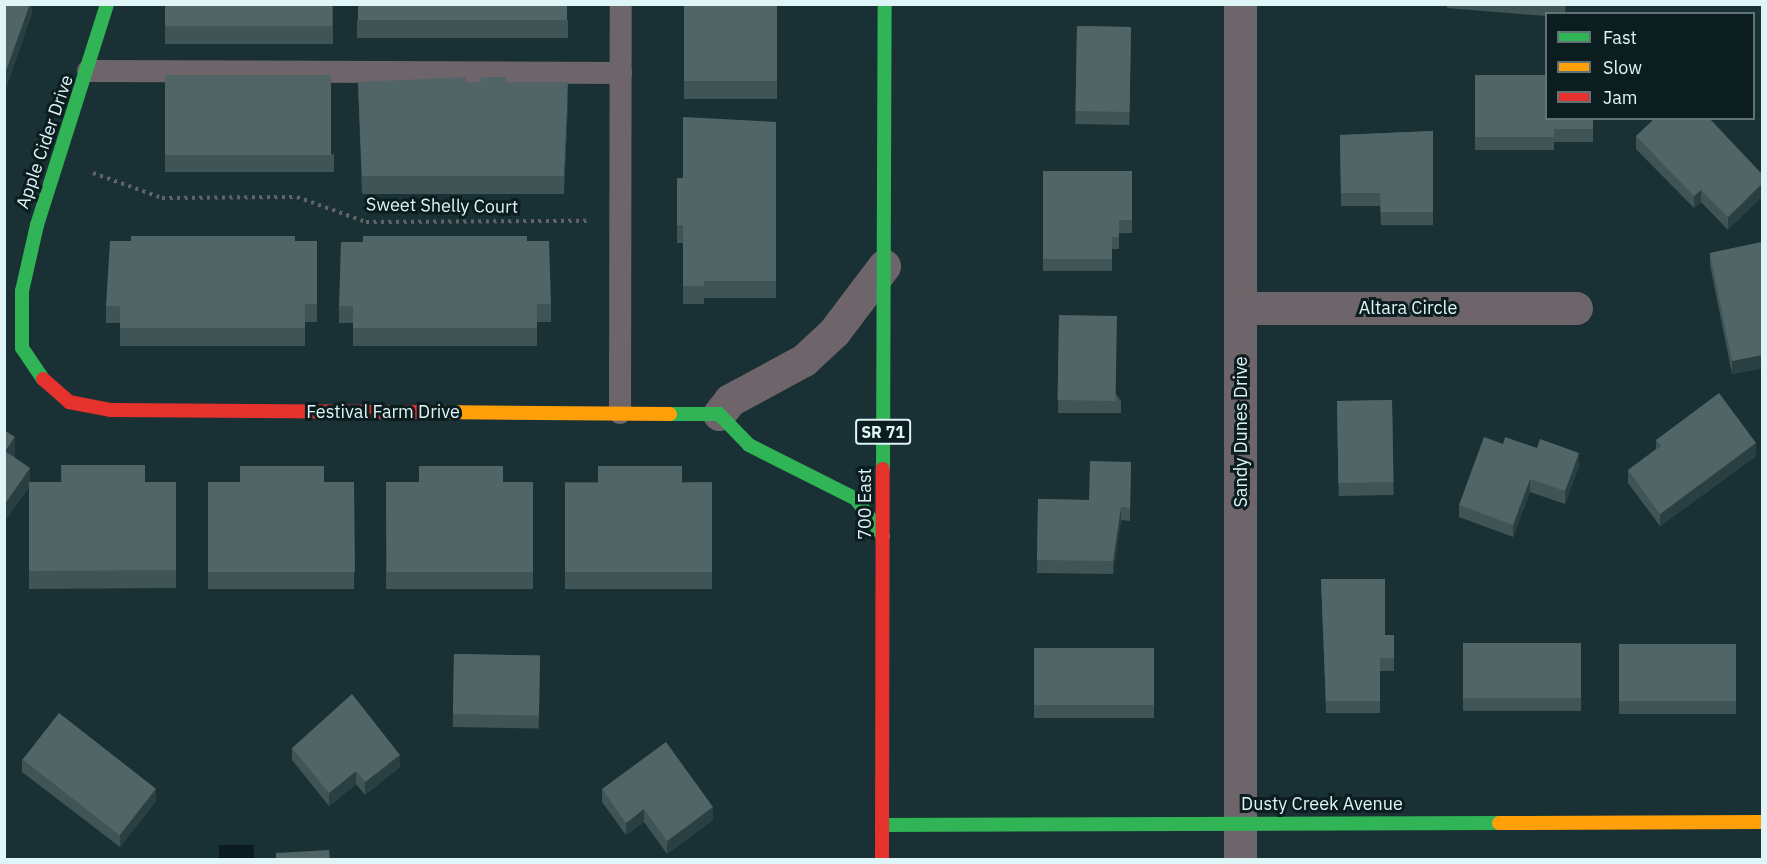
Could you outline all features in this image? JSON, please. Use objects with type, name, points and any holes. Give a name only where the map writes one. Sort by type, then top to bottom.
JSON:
[{"type":"street","name":"Apple Cider Drive","points":[[51,391],[22,348],[21,300],[27,258],[88,71],[107,4]]},
{"type":"street","name":"700 East","points":[[882,860],[885,4]]},
{"type":"street","name":"Sandy Dunes Drive","points":[[1240,4],[1240,860]]},
{"type":"street","points":[[883,536],[856,499],[749,445],[719,414],[730,400],[804,360],[841,324],[884,266]]},
{"type":"street","name":"Altara Circle","points":[[1241,308],[1576,308]]},
{"type":"street","name":"Festival Farm Drive","points":[[51,391],[69,402],[111,410],[719,414]]},
{"type":"street","name":"Dusty Creek Avenue","points":[[882,825],[1762,822]]},
{"type":"lane","points":[[620,413],[621,4]]},
{"type":"lane","points":[[88,71],[621,73]]},
{"type":"path","name":"Sweet Shelly Court","points":[[58,161],[162,198],[297,197],[366,222],[620,221]]},
{"type":"shaded area","points":[[219,845],[254,845],[254,859],[219,859]]},
{"type":"building","points":[[4,4],[30,4],[5,74],[4,74]]},
{"type":"building","points":[[165,4],[332,4],[332,26],[165,26]]},
{"type":"building","points":[[358,4],[567,4],[567,20],[358,20]]},
{"type":"building","points":[[684,4],[777,4],[777,81],[684,81]]},
{"type":"building","points":[[1077,26],[1131,27],[1130,112],[1076,111]]},
{"type":"building","points":[[165,75],[331,75],[331,155],[165,155]]},
{"type":"building","points":[[1475,75],[1545,75],[1545,120],[1593,120],[1593,129],[1554,129],[1554,137],[1475,137]]},
{"type":"building","points":[[466,77],[466,82],[481,82],[481,77],[506,77],[506,82],[568,82],[564,176],[362,176],[358,82]]},
{"type":"building","points":[[683,117],[776,122],[776,281],[704,281],[704,286],[683,286],[683,225],[677,225],[677,178],[683,178]]},
{"type":"building","points":[[1653,120],[1711,120],[1762,174],[1762,184],[1728,217],[1701,190],[1694,196],[1636,136]]},
{"type":"building","points":[[1433,131],[1433,212],[1381,212],[1380,193],[1341,193],[1340,135]]},
{"type":"building","points":[[1043,171],[1132,171],[1132,220],[1119,220],[1119,237],[1112,237],[1112,259],[1043,259]]},
{"type":"building","points":[[131,236],[295,236],[295,241],[317,241],[317,304],[305,304],[305,328],[120,328],[120,306],[106,306],[110,241],[131,241]]},
{"type":"building","points":[[363,236],[527,236],[527,241],[549,241],[551,304],[537,304],[537,328],[353,328],[353,306],[339,306],[341,242],[363,242]]},
{"type":"building","points":[[1762,242],[1762,355],[1732,361],[1710,253]]},
{"type":"building","points":[[1059,315],[1117,316],[1116,401],[1058,400]]},
{"type":"building","points":[[1719,393],[1756,443],[1660,514],[1628,470],[1661,446],[1656,440]]},
{"type":"building","points":[[1392,400],[1393,482],[1338,483],[1337,401]]},
{"type":"building","points":[[4,430],[15,437],[5,451],[30,468],[4,505]]},
{"type":"building","points":[[1484,437],[1503,444],[1505,437],[1537,448],[1540,439],[1579,453],[1565,491],[1530,479],[1513,525],[1459,505]]},
{"type":"building","points":[[1090,461],[1131,462],[1130,508],[1121,507],[1113,561],[1037,560],[1038,499],[1089,500]]},
{"type":"building","points":[[61,465],[145,465],[145,482],[176,482],[176,570],[29,571],[29,482],[62,482]]},
{"type":"building","points":[[240,466],[324,466],[324,482],[354,482],[355,572],[208,572],[208,482],[240,482]]},
{"type":"building","points":[[419,466],[503,466],[503,482],[533,482],[533,572],[387,572],[386,482],[419,482]]},
{"type":"building","points":[[598,466],[682,466],[682,483],[712,482],[712,572],[565,572],[565,483],[598,483]]},
{"type":"building","points":[[1321,579],[1385,579],[1385,635],[1394,635],[1394,658],[1380,658],[1380,701],[1326,701]]},
{"type":"building","points":[[1463,643],[1581,643],[1581,698],[1463,698]]},
{"type":"building","points":[[1619,644],[1736,644],[1736,701],[1619,701]]},
{"type":"building","points":[[1034,648],[1154,648],[1154,705],[1034,705]]},
{"type":"building","points":[[454,654],[540,656],[539,715],[453,714]]},
{"type":"building","points":[[352,694],[400,755],[365,782],[356,771],[329,793],[292,748]]},
{"type":"building","points":[[59,713],[156,789],[120,835],[23,759]]},
{"type":"building","points":[[666,742],[713,807],[667,841],[644,809],[626,823],[602,789]]},
{"type":"building","points":[[329,850],[330,860],[276,860],[276,853]]},
{"type":"traffic: fast","points":[[43,379],[22,348],[22,291],[37,225],[107,4]]},
{"type":"traffic: fast","points":[[883,469],[885,4]]},
{"type":"traffic: fast","points":[[670,414],[719,414],[749,445],[856,499],[883,536]]},
{"type":"traffic: fast","points":[[882,825],[1499,823]]},
{"type":"traffic: slow","points":[[432,412],[670,414]]},
{"type":"traffic: slow","points":[[1499,823],[1762,822]]},
{"type":"traffic: jam","points":[[43,379],[69,402],[111,410],[432,412]]},
{"type":"traffic: jam","points":[[882,860],[883,469]]}]
